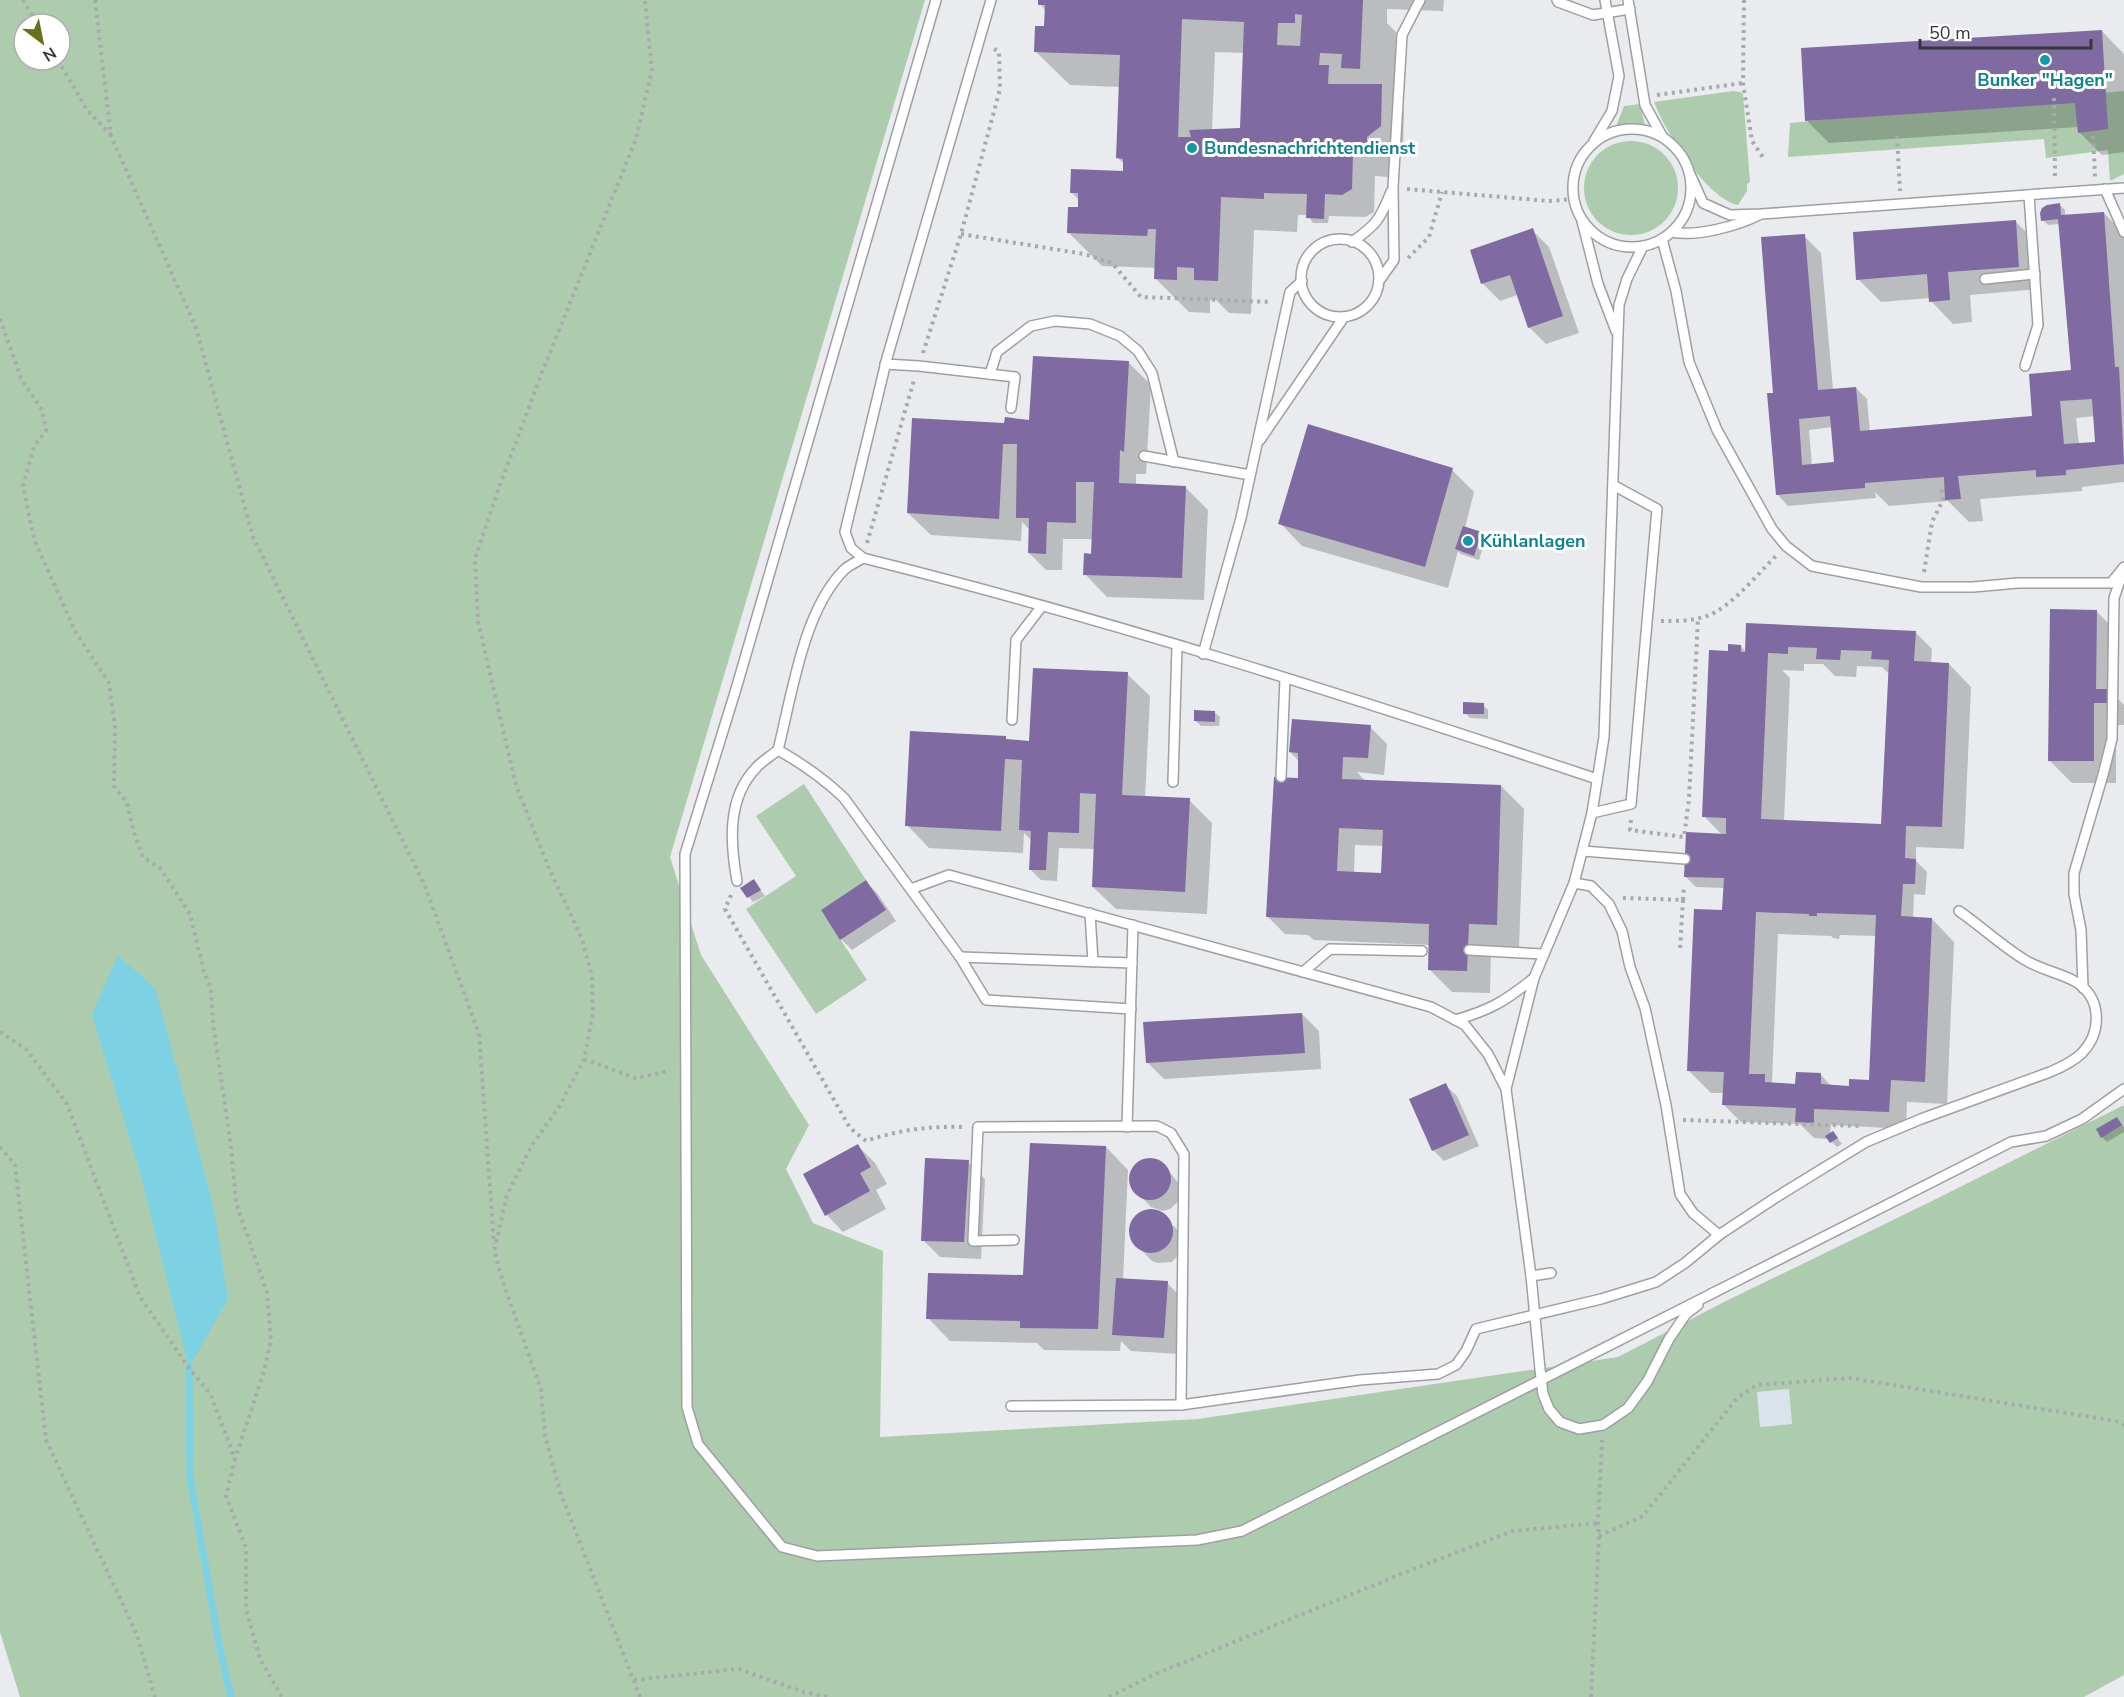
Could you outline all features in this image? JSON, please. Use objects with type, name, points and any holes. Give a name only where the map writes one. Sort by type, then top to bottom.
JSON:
[{"type":"lane","points":[[936,0],[736,689],[685,854],[687,1407],[698,1444],[782,1547],[817,1556],[1197,1540],[1242,1531],[2011,1142],[2046,1136],[2082,1119],[2124,1089]]},
{"type":"lane","points":[[991,0],[885,364],[845,531],[850,548],[863,558],[987,590],[1375,705],[1596,779]]},
{"type":"lane","points":[[1379,281],[1394,260],[1393,187],[1402,35],[1420,0]]},
{"type":"lane","points":[[1557,0],[1593,15],[1607,13],[1629,5],[1645,105],[1662,136]]},
{"type":"lane","points":[[1605,0],[1619,76],[1612,111],[1583,155],[1576,169],[1573,184],[1574,200],[1582,219],[1598,284],[1618,336]]},
{"type":"lane","points":[[1593,143],[1609,133],[1626,129],[1645,130],[1662,136],[1675,146],[1684,159],[1703,203],[1730,215],[2124,188]]},
{"type":"lane","points":[[1582,219],[1593,232],[1608,242],[1625,247],[1643,246],[1662,239],[1672,232],[1682,220],[1689,206],[1692,190],[1690,174]]},
{"type":"lane","points":[[1352,242],[1374,225],[1383,212],[1393,187]]},
{"type":"lane","points":[[2101,189],[2124,232]]},
{"type":"lane","points":[[2025,366],[2038,326],[2029,195]]},
{"type":"lane","points":[[1672,232],[1683,234],[1742,224],[1761,214]]},
{"type":"lane","points":[[1662,239],[1676,291],[1689,362],[1718,430],[1773,529],[1786,546],[1812,566],[1921,586],[1973,587],[2018,583],[2111,583],[2124,568]]},
{"type":"lane","points":[[1331,241],[1352,242],[1362,246],[1375,261],[1379,281],[1377,292],[1364,309],[1354,315],[1344,317],[1324,314],[1308,300],[1302,281],[1306,260],[1312,251],[1331,241]]},
{"type":"lane","points":[[1506,1089],[1534,978],[1542,954],[1575,883],[1592,813],[1604,737],[1619,305],[1627,279],[1643,246]]},
{"type":"lane","points":[[1985,279],[2035,274]]},
{"type":"lane","points":[[1203,654],[1241,518],[1290,292],[1302,281]]},
{"type":"lane","points":[[1257,444],[1344,317]]},
{"type":"lane","points":[[990,374],[997,352],[1030,326],[1055,321],[1090,324],[1120,336],[1138,351],[1152,373],[1174,462]]},
{"type":"lane","points":[[885,364],[1015,377],[1011,408]]},
{"type":"lane","points":[[1144,456],[1250,475]]},
{"type":"lane","points":[[1592,813],[1631,804],[1657,509],[1613,485]]},
{"type":"lane","points":[[737,881],[733,860],[732,822],[738,793],[756,768],[778,750],[807,634],[821,601],[844,569],[863,558]]},
{"type":"lane","points":[[2084,988],[2081,930],[2074,894],[2074,873],[2112,739],[2114,598],[2124,568]]},
{"type":"lane","points":[[1012,720],[1016,640],[1042,606]]},
{"type":"lane","points":[[1173,782],[1177,646]]},
{"type":"lane","points":[[1281,777],[1285,678]]},
{"type":"lane","points":[[778,750],[802,763],[844,798],[960,957],[986,1000],[1131,1009]]},
{"type":"lane","points":[[1582,851],[1685,859]]},
{"type":"lane","points":[[911,889],[949,875],[1431,1007],[1465,1025],[1488,1054],[1506,1089],[1531,1276],[1543,1394],[1549,1409],[1560,1422],[1579,1429],[1603,1425],[1628,1408],[1647,1382],[1669,1339],[1686,1314],[1715,1292]]},
{"type":"lane","points":[[1575,883],[1591,886],[1605,899],[1622,932],[1630,967],[1646,1008],[1669,1120],[1680,1194],[1693,1213],[1719,1235]]},
{"type":"lane","points":[[1011,1406],[1181,1405],[1360,1380],[1437,1374],[1456,1365],[1466,1351],[1476,1329],[1601,1299],[1656,1282],[1685,1263],[1719,1235],[1866,1142],[1921,1119],[2050,1072],[2069,1064],[2082,1053],[2094,1036],[2097,1017],[2089,992],[2075,981],[2028,962],[1997,942],[1959,911]]},
{"type":"lane","points":[[1090,914],[1093,962]]},
{"type":"lane","points":[[1127,1127],[1133,925]]},
{"type":"lane","points":[[1303,972],[1330,949],[1422,951]]},
{"type":"lane","points":[[1469,950],[1542,954]]},
{"type":"lane","points":[[960,957],[1132,963]]},
{"type":"lane","points":[[1455,1020],[1477,1014],[1505,1001],[1534,978]]},
{"type":"lane","points":[[1014,1240],[973,1241],[978,1127],[1157,1125],[1171,1133],[1184,1154],[1181,1405]]},
{"type":"lane","points":[[1531,1276],[1551,1273]]},
{"type":"path","points":[[95,0],[111,136],[196,328],[253,537],[426,886],[479,1034],[495,1251],[505,1288],[541,1389],[545,1436],[560,1491],[640,1697]]},
{"type":"path","points":[[495,1251],[507,1195],[532,1145],[559,1107],[584,1059],[593,1014],[592,976],[582,939],[548,866],[516,785],[478,622],[476,559],[497,493],[537,386],[636,139],[652,70],[645,0]]},
{"type":"path","points":[[1744,0],[1743,83],[1752,141],[1765,160]]},
{"type":"path","points":[[863,558],[919,366],[961,234],[1000,89],[999,52],[980,40]]},
{"type":"path","points":[[65,72],[87,110],[111,136]]},
{"type":"path","points":[[1644,97],[1743,83]]},
{"type":"path","points":[[2054,98],[2055,193]]},
{"type":"path","points":[[1897,136],[1901,204]]},
{"type":"path","points":[[2093,136],[2101,189]]},
{"type":"path","points":[[1393,187],[1549,201],[1574,200]]},
{"type":"path","points":[[1394,260],[1410,258],[1429,237],[1442,192]]},
{"type":"path","points":[[961,234],[1084,254],[1112,263],[1141,297],[1288,303]]},
{"type":"path","points":[[0,319],[21,378],[42,410],[46,430],[34,447],[23,486],[34,539],[75,632],[110,683],[115,727],[114,786],[127,803],[143,857],[160,868],[190,914],[204,972],[211,989],[213,1024],[231,1146],[236,1203],[267,1292],[271,1341],[226,1496],[246,1548],[246,1609],[260,1659],[282,1697]]},
{"type":"path","points":[[1921,586],[1932,522],[1943,500],[1941,486]]},
{"type":"path","points":[[1646,622],[1686,620],[1708,616],[1728,602],[1786,546]]},
{"type":"path","points":[[1631,804],[1630,830],[1684,837],[1689,799],[1698,618]]},
{"type":"path","points":[[737,881],[725,909],[850,1128],[866,1141],[891,1132],[932,1126],[978,1127]]},
{"type":"path","points":[[1680,950],[1684,886]]},
{"type":"path","points":[[1605,899],[1613,897],[1683,900]]},
{"type":"path","points":[[0,1032],[26,1049],[67,1104],[140,1297],[189,1368],[211,1395],[235,1459]]},
{"type":"path","points":[[584,1059],[635,1078],[671,1071],[686,1057]]},
{"type":"path","points":[[1669,1120],[1863,1127]]},
{"type":"path","points":[[0,1147],[15,1165],[45,1440],[137,1635],[155,1697]]},
{"type":"path","points":[[1599,1536],[1642,1516],[1737,1398],[1757,1385],[1850,1378],[2124,1423]]},
{"type":"path","points":[[1591,1697],[1603,1425]]},
{"type":"path","points":[[1109,1697],[1153,1675],[1513,1531],[1598,1523]]},
{"type":"path","points":[[634,1680],[739,1669],[804,1692],[828,1697]]},
{"type":"shaded area","points":[[1789,1389],[1792,1424],[1760,1427],[1757,1392]]},
{"type":"green space","points":[[0,0],[925,0],[670,857],[701,955],[809,1125],[786,1169],[813,1223],[883,1251],[880,1437],[1198,1419],[1618,1357],[1726,1301],[2124,1105],[2124,1675],[2084,1697],[20,1697],[0,1632]],"holes":[[[1789,1389],[1792,1424],[1760,1427],[1757,1392]]]},
{"type":"green space","points":[[1733,91],[1743,94],[1750,182],[1738,205],[1726,200],[1700,177],[1667,129],[1654,102]]},
{"type":"green space","points":[[2124,91],[2124,174],[2110,181],[2108,150],[2046,158],[2044,139],[1788,157],[1790,123]]},
{"type":"green space","points":[[1640,104],[1645,125],[1618,126],[1624,106]]},
{"type":"green space","points":[[1631,141],[1649,145],[1664,155],[1674,170],[1678,188],[1674,206],[1664,221],[1649,231],[1631,235],[1613,231],[1598,221],[1588,206],[1584,188],[1588,170],[1598,155],[1613,145]]},
{"type":"green space","points":[[804,784],[866,880],[821,910],[867,980],[816,1014],[746,909],[796,876],[756,816]]},
{"type":"water","points":[[118,955],[156,990],[214,1209],[228,1299],[189,1368],[140,1172],[92,1015]]},
{"type":"building","name":"Bundesnachrichtendienst","points":[[1038,0],[1363,0],[1360,69],[1341,68],[1342,54],[1320,53],[1319,65],[1329,65],[1328,84],[1382,84],[1381,126],[1367,137],[1367,155],[1353,154],[1352,189],[1342,195],[1325,194],[1324,219],[1306,218],[1307,194],[1264,193],[1264,199],[1221,197],[1218,281],[1194,280],[1194,268],[1177,267],[1177,280],[1154,279],[1156,229],[1148,229],[1147,236],[1067,233],[1068,207],[1078,207],[1078,193],[1070,193],[1071,169],[1123,171],[1123,159],[1116,158],[1120,55],[1034,52],[1035,26],[1044,26],[1045,5],[1038,5]],"holes":[[[1295,14],[1302,15],[1300,46],[1277,45],[1278,23],[1295,23]],[[1182,19],[1244,22],[1240,128],[1189,130],[1191,137],[1178,137]]]},
{"type":"building","points":[[2102,30],[2108,129],[2078,133],[2075,103],[1805,121],[1801,48]]},
{"type":"building","points":[[2060,203],[2061,215],[2104,212],[2115,367],[2119,367],[2124,464],[2066,470],[2066,475],[2036,477],[2036,470],[1958,476],[1961,499],[1945,500],[1944,477],[1865,483],[1865,488],[1776,495],[1767,393],[1773,393],[1761,237],[1805,234],[1818,390],[1856,387],[1860,431],[2032,416],[2029,374],[2071,370],[2058,219],[2041,221],[2040,213],[2047,205]],"holes":[[[2092,399],[2095,442],[2064,444],[2060,401]],[[1830,416],[1834,462],[1802,465],[1799,419]]]},
{"type":"building","points":[[2016,220],[2019,267],[1948,272],[1950,300],[1929,302],[1927,274],[1856,280],[1853,232]]},
{"type":"building","points":[[1533,228],[1563,316],[1528,328],[1510,275],[1481,284],[1470,250]]},
{"type":"building","points":[[1033,356],[1129,361],[1124,452],[1120,450],[1119,483],[1186,486],[1182,578],[1083,575],[1084,553],[1091,554],[1094,482],[1076,482],[1076,523],[1047,522],[1046,554],[1028,553],[1029,518],[1016,518],[1017,444],[1003,444],[999,519],[907,513],[912,418],[1004,423],[1005,417],[1029,420]]},
{"type":"building","points":[[1308,424],[1453,468],[1425,567],[1278,524]]},
{"type":"building","name":"Kühlanlagen","points":[[1463,526],[1482,532],[1474,556],[1455,549]]},
{"type":"building","points":[[2050,609],[2097,610],[2096,689],[2110,689],[2110,703],[2094,703],[2094,761],[2048,761]]},
{"type":"building","points":[[1746,623],[1916,631],[1914,661],[1949,663],[1942,827],[1906,826],[1905,858],[1916,859],[1915,884],[1903,884],[1901,916],[1932,918],[1925,1082],[1891,1080],[1889,1112],[1814,1109],[1814,1123],[1795,1122],[1796,1108],[1722,1105],[1724,1072],[1687,1071],[1694,909],[1722,910],[1724,878],[1684,877],[1686,832],[1726,834],[1726,818],[1702,817],[1709,650],[1728,651],[1728,644],[1741,645],[1741,652],[1745,652]],"holes":[[[1788,647],[1817,648],[1816,659],[1840,660],[1841,650],[1872,651],[1871,659],[1889,660],[1881,824],[1761,819],[1768,653],[1788,654]],[[1756,912],[1809,914],[1809,916],[1817,916],[1817,913],[1876,915],[1869,1080],[1849,1079],[1849,1086],[1821,1084],[1821,1073],[1796,1072],[1795,1084],[1765,1082],[1765,1074],[1749,1074]]]},
{"type":"building","points":[[1033,668],[1128,672],[1122,795],[1190,798],[1185,892],[1092,887],[1096,794],[1080,793],[1079,833],[1048,832],[1046,870],[1029,870],[1031,831],[1019,830],[1022,760],[1005,759],[1001,831],[905,826],[910,731],[1006,736],[1006,739],[1029,741]]},
{"type":"building","points":[[1463,702],[1484,703],[1484,714],[1463,714]]},
{"type":"building","points":[[1194,710],[1215,711],[1215,722],[1194,721]]},
{"type":"building","points":[[1292,719],[1371,725],[1368,758],[1343,757],[1342,779],[1501,785],[1497,925],[1469,924],[1467,971],[1428,970],[1429,924],[1266,917],[1274,777],[1298,778],[1298,753],[1289,752]],"holes":[[[1339,828],[1383,830],[1381,873],[1337,871]]]},
{"type":"building","points":[[754,879],[761,890],[747,898],[740,888]]},
{"type":"building","points":[[866,880],[886,910],[840,940],[821,910]]},
{"type":"building","points":[[1302,1013],[1305,1053],[1146,1063],[1143,1022]]},
{"type":"building","points":[[1446,1083],[1469,1135],[1432,1151],[1409,1099]]},
{"type":"building","points":[[2117,1117],[2122,1125],[2101,1138],[2096,1129]]},
{"type":"building","points":[[1833,1131],[1838,1138],[1830,1143],[1825,1136]]},
{"type":"building","points":[[1030,1143],[1106,1146],[1098,1329],[1020,1328],[1020,1321],[926,1319],[928,1273],[1023,1275]]},
{"type":"building","points":[[858,1144],[871,1167],[860,1173],[870,1191],[825,1216],[803,1174]]},
{"type":"building","points":[[925,1158],[969,1160],[964,1242],[921,1241]]},
{"type":"building","points":[[1150,1158],[1165,1164],[1171,1179],[1165,1194],[1150,1200],[1135,1194],[1129,1179],[1135,1164]]},
{"type":"building","points":[[1151,1209],[1167,1215],[1173,1231],[1167,1247],[1151,1253],[1135,1247],[1129,1231],[1135,1215]]},
{"type":"building","points":[[1116,1278],[1168,1281],[1164,1338],[1112,1335]]},
{"type":"waterway","points":[[189,1368],[190,1478],[219,1644],[231,1697]]},
{"type":"place","name":"Bunker \"Hagen\"","points":[[2045,60]]},
{"type":"place","name":"Bundesnachrichtendienst","points":[[1192,148]]},
{"type":"place","name":"Kühlanlagen","points":[[1468,541]]}]
